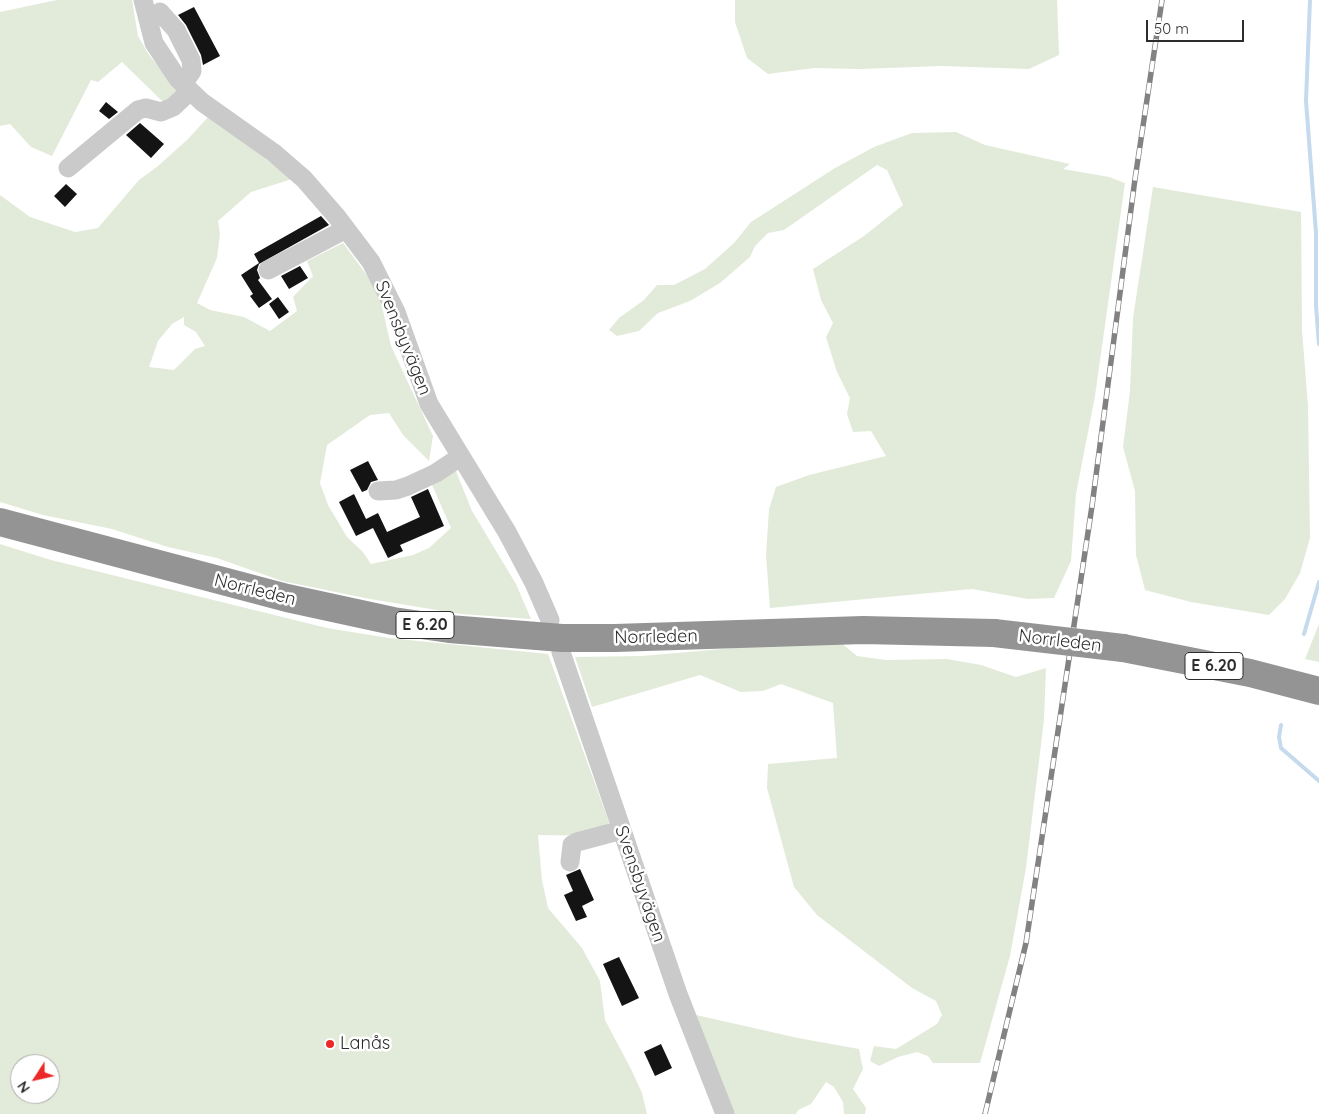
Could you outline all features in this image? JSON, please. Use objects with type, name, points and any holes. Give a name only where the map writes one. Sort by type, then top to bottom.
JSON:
[{"type":"highway","name":"Norrleden","points":[[0,522],[286,598],[393,621],[449,629],[562,638],[862,630],[994,634],[1122,648],[1250,673],[1319,691]]},
{"type":"street","name":"Svensbyvägen","points":[[143,0],[154,43],[186,88],[298,173],[346,229],[382,281],[396,312],[424,393],[442,429],[507,532],[534,583],[550,620]]},
{"type":"street","points":[[68,168],[138,110],[146,108],[161,112],[173,107],[186,88],[192,71],[191,60],[185,44],[176,30],[160,12]]},
{"type":"street","points":[[268,270],[346,229]]},
{"type":"street","points":[[378,491],[396,490],[408,486],[436,473],[460,457]]},
{"type":"street","name":"Svensbyvägen","points":[[560,652],[678,994],[726,1114]]},
{"type":"street","points":[[570,862],[572,845],[622,830]]},
{"type":"green space","points":[[57,0],[132,0],[138,36],[149,55],[178,90],[169,101],[162,101],[122,62],[98,82],[91,80],[52,156],[31,147],[10,124],[0,126],[0,12]]},
{"type":"green space","points":[[735,0],[1057,0],[1059,55],[1029,69],[942,66],[860,69],[814,68],[768,74],[747,58],[735,22]]},
{"type":"green space","points":[[209,116],[292,179],[251,192],[218,221],[220,234],[217,258],[197,303],[210,310],[244,317],[270,331],[297,311],[293,297],[313,276],[307,261],[343,243],[371,281],[381,302],[391,346],[433,436],[429,461],[403,435],[389,413],[370,415],[327,445],[320,483],[328,505],[347,537],[363,552],[371,564],[413,555],[429,548],[451,528],[432,485],[456,471],[472,511],[516,584],[531,619],[461,614],[370,599],[282,581],[217,558],[168,547],[112,529],[43,515],[0,502],[0,195],[30,217],[75,232],[98,228],[139,180],[188,139]],"holes":[[[184,317],[184,325],[196,332],[205,346],[195,349],[174,370],[149,367],[158,341],[172,324]]]},
{"type":"green space","points":[[956,132],[985,145],[1070,164],[1063,169],[1109,177],[1125,183],[1095,396],[1076,494],[1071,561],[1054,598],[1028,599],[972,589],[770,608],[766,555],[769,509],[776,487],[809,475],[886,456],[871,431],[853,432],[847,414],[850,398],[837,372],[826,337],[833,323],[821,300],[813,269],[864,236],[903,205],[887,170],[877,165],[784,230],[768,233],[755,246],[750,257],[720,283],[690,301],[658,313],[639,331],[617,336],[609,330],[619,318],[644,300],[657,285],[674,285],[705,269],[734,243],[751,222],[835,168],[874,147],[912,133]]},
{"type":"green space","points":[[1153,187],[1301,212],[1302,330],[1308,406],[1310,538],[1300,573],[1285,599],[1269,615],[1191,602],[1145,590],[1136,555],[1135,491],[1123,447],[1130,391],[1133,318]]},
{"type":"green space","points":[[0,544],[51,560],[327,628],[389,638],[548,654],[609,822],[603,836],[538,835],[542,880],[548,908],[582,948],[600,981],[605,1020],[642,1093],[647,1114],[0,1114]]},
{"type":"green space","points":[[1319,624],[1319,662],[1305,659]]},
{"type":"green space","points":[[840,642],[857,656],[886,660],[947,659],[981,665],[1016,677],[1046,668],[1044,720],[1026,868],[1010,956],[980,1063],[933,1063],[928,1056],[917,1052],[898,1057],[879,1066],[870,1061],[874,1046],[896,1049],[937,1024],[942,1015],[936,1001],[912,988],[817,915],[794,887],[767,788],[768,764],[837,758],[833,703],[781,684],[763,691],[741,692],[700,675],[592,707],[575,657],[642,656],[791,643]]},
{"type":"green space","points":[[696,1015],[798,1038],[859,1049],[863,1069],[853,1089],[866,1108],[865,1114],[844,1114],[843,1102],[834,1087],[826,1082],[811,1104],[798,1110],[796,1114],[733,1114]]},
{"type":"building","points":[[194,7],[220,56],[203,65],[201,55],[186,25],[178,15]]},
{"type":"building","points":[[106,102],[118,112],[109,119],[99,111]]},
{"type":"building","points":[[140,123],[164,144],[151,158],[126,135]]},
{"type":"building","points":[[66,184],[77,194],[65,207],[54,196]]},
{"type":"building","points":[[321,216],[329,225],[259,264],[257,270],[260,278],[258,280],[272,299],[259,308],[250,296],[253,294],[241,275],[259,263],[254,254]]},
{"type":"building","points":[[300,266],[308,278],[289,289],[281,276]]},
{"type":"building","points":[[278,297],[289,312],[279,319],[269,304]]},
{"type":"building","points":[[368,461],[378,480],[371,482],[367,490],[362,492],[350,470]]},
{"type":"building","points":[[428,489],[444,526],[400,545],[403,551],[388,558],[373,528],[356,536],[339,502],[354,494],[366,519],[378,513],[387,532],[420,517],[411,497]]},
{"type":"building","points":[[580,869],[594,900],[582,906],[587,917],[576,921],[564,895],[573,891],[566,875]]},
{"type":"building","points":[[619,957],[639,998],[622,1006],[603,964]]},
{"type":"building","points":[[661,1044],[672,1068],[655,1076],[644,1052]]},
{"type":"waterway","points":[[1310,0],[1306,101],[1316,233],[1316,306],[1319,344]]},
{"type":"waterway","points":[[1304,634],[1319,582]]},
{"type":"waterway","points":[[1281,725],[1279,737],[1281,748],[1319,781]]},
{"type":"railway","points":[[985,1114],[1026,943],[1092,506],[1135,179],[1162,0]]},
{"type":"place","name":"Lanås","points":[[330,1044]]}]
